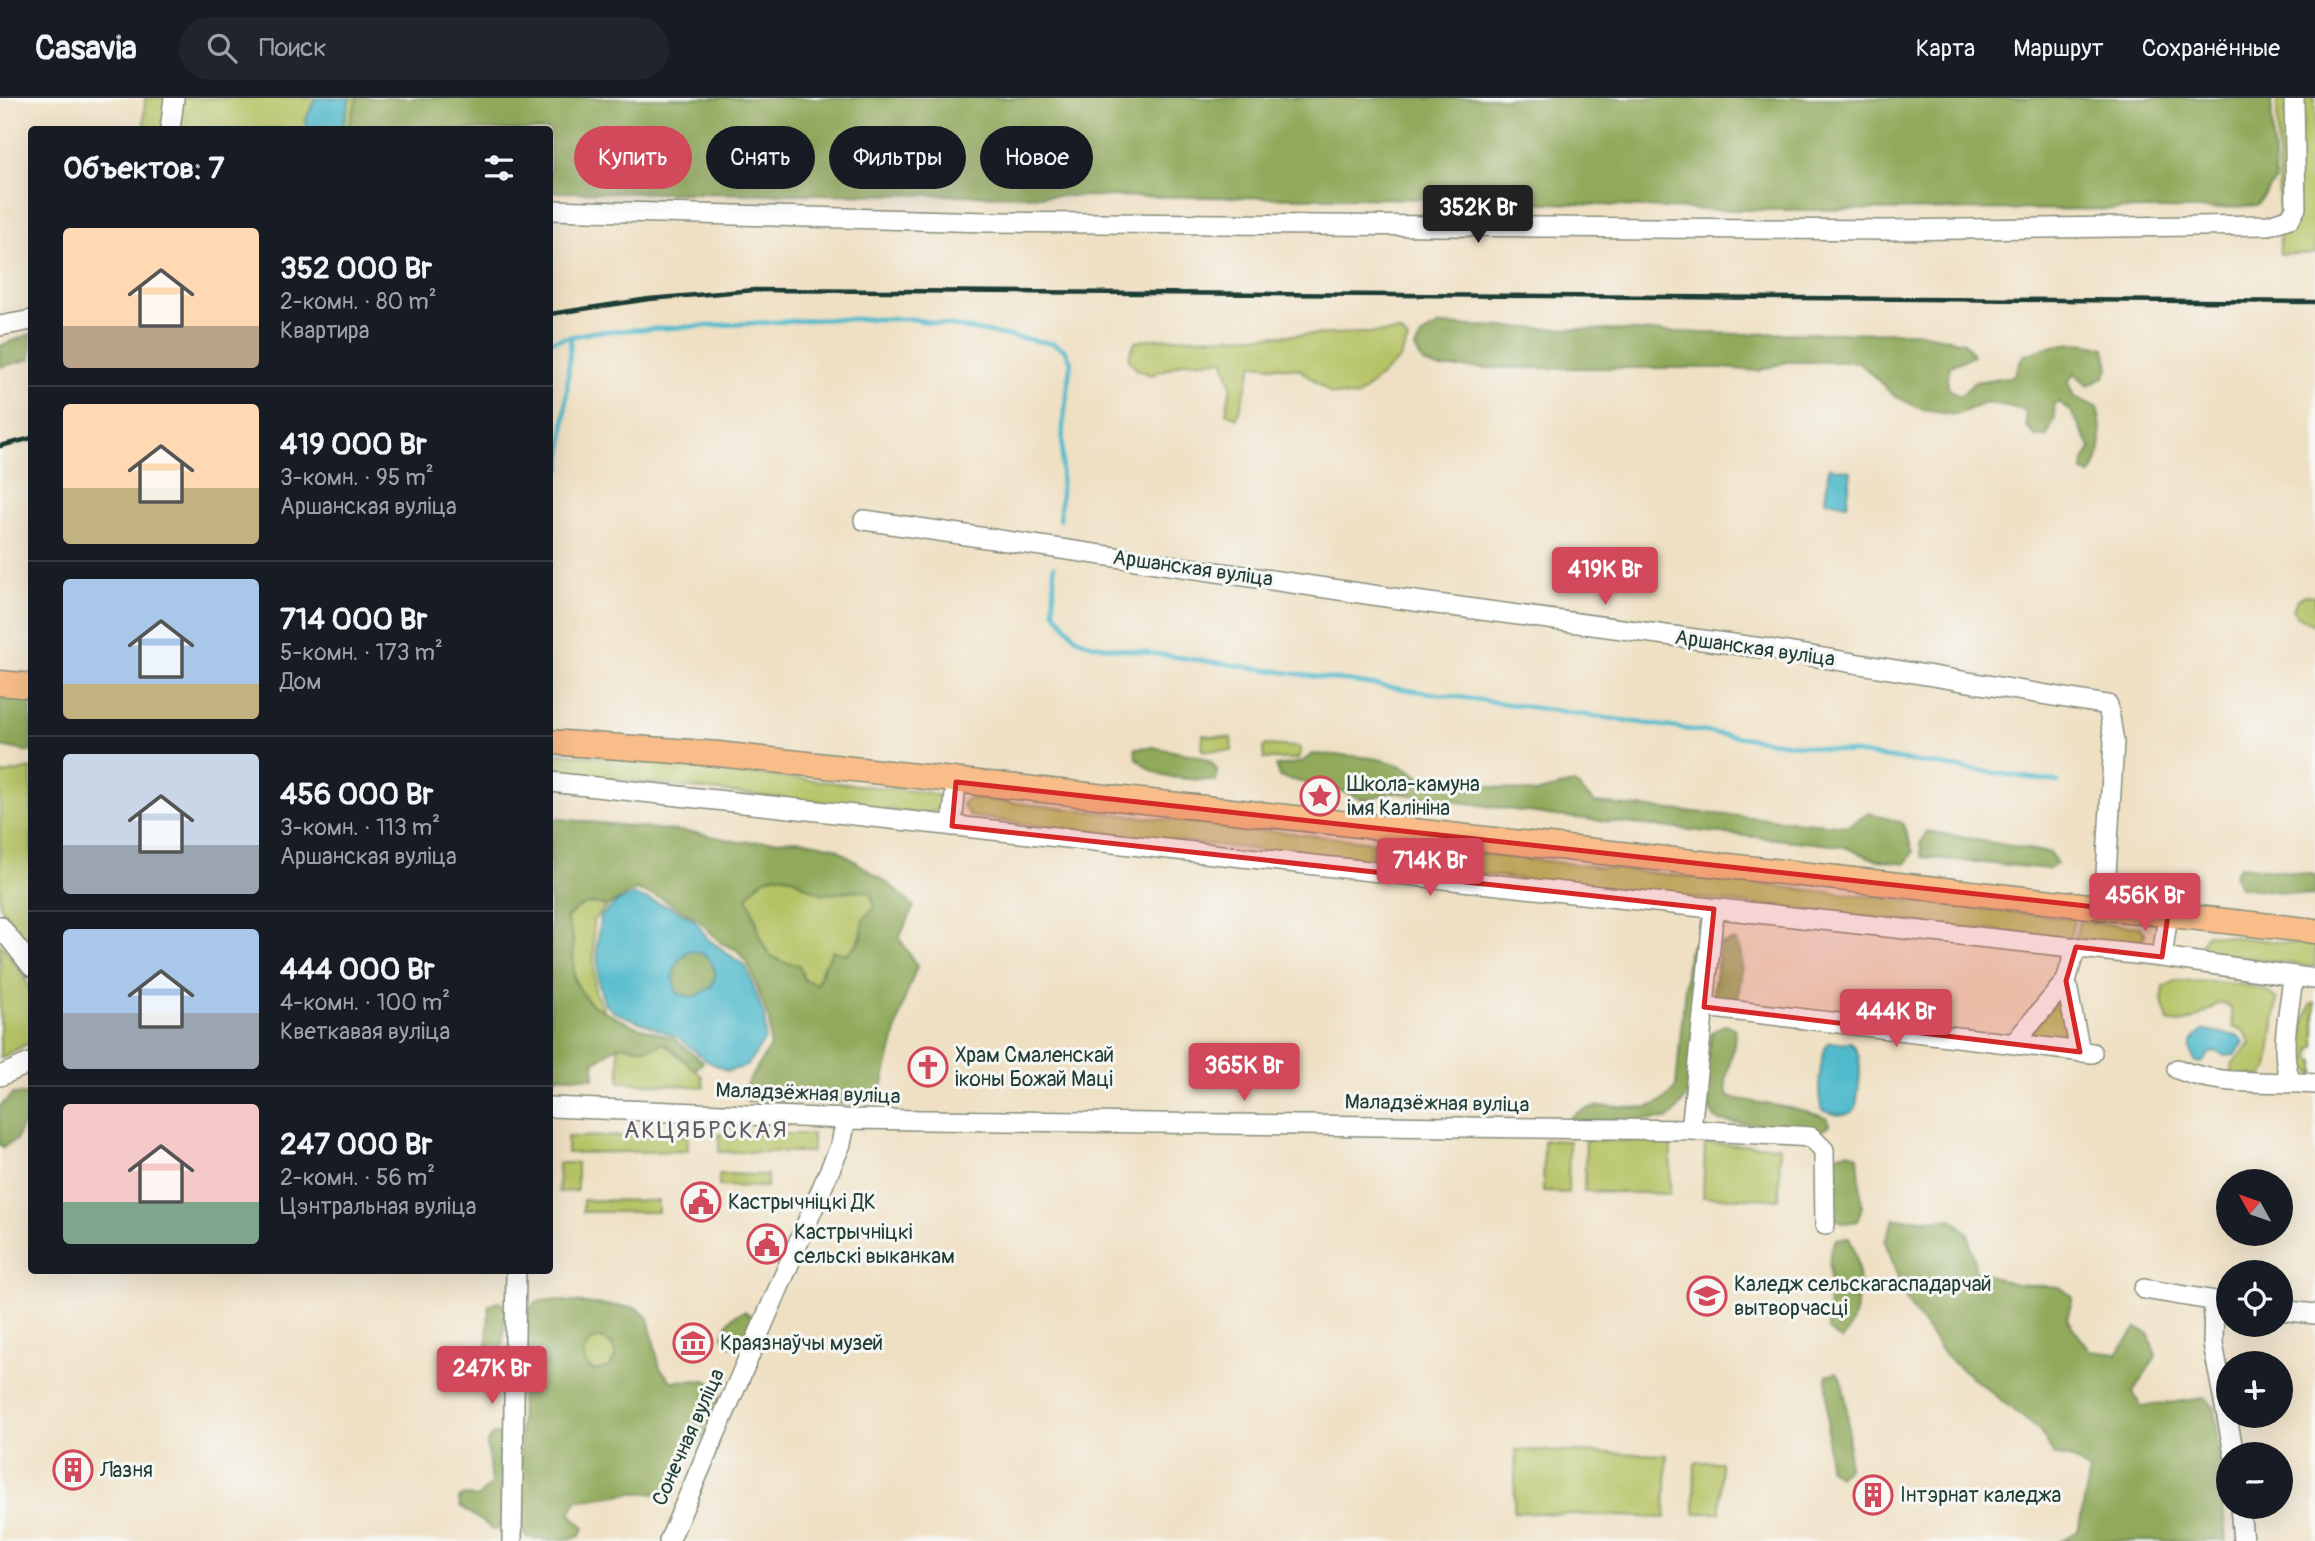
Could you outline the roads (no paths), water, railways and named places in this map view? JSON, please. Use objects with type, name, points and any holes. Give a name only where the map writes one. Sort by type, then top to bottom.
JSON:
[{"type":"main road","points":[[0,683],[28,686]]},
{"type":"main road","points":[[553,741],[718,754],[2315,931]]},
{"type":"street","points":[[170,126],[174,98]]},
{"type":"street","points":[[553,210],[987,222],[1885,230],[2269,225],[2290,218],[2296,208],[2294,98]]},
{"type":"street","points":[[0,326],[28,321]]},
{"type":"street","name":"Аршанская вуліца","points":[[864,520],[1400,599],[1769,649],[2108,705],[2114,742],[2104,907]]},
{"type":"street","points":[[553,782],[2076,947],[2315,979]]},
{"type":"street","points":[[952,826],[956,782]]},
{"type":"street","points":[[1690,1130],[1714,909]]},
{"type":"street","points":[[2162,957],[2168,915]]},
{"type":"street","points":[[0,926],[28,962]]},
{"type":"street","points":[[2015,1042],[2066,981],[2076,947]]},
{"type":"street","points":[[2291,1082],[2285,1055],[2293,977]]},
{"type":"street","points":[[1704,1007],[2086,1052],[2066,981]]},
{"type":"street","points":[[0,1076],[27,1065]]},
{"type":"street","points":[[2177,1069],[2199,1078],[2219,1081],[2315,1084]]},
{"type":"street","name":"Маладзёжная вуліца","points":[[553,1107],[846,1119],[1690,1130],[1811,1137],[1824,1150],[1825,1226]]},
{"type":"street","name":"Сонечная вуліца","points":[[669,1541],[841,1144],[846,1119]]},
{"type":"street","points":[[512,1541],[516,1274]]},
{"type":"street","points":[[2144,1289],[2216,1301]]},
{"type":"street","points":[[2293,1311],[2315,1314]]},
{"type":"street","points":[[2216,1329],[2213,1345],[2232,1442]]},
{"type":"street","points":[[2241,1519],[2243,1541]]},
{"type":"water","points":[[316,98],[350,98],[343,126],[307,126],[305,121]]},
{"type":"water","points":[[1829,467],[1851,471],[1847,504],[1825,501]]},
{"type":"water","points":[[633,895],[671,907],[695,920],[708,939],[746,967],[765,1018],[765,1039],[747,1066],[727,1071],[707,1061],[678,1037],[614,1012],[604,1003],[599,985],[597,948],[600,917],[617,902]],"holes":[[[689,951],[699,952],[707,957],[716,974],[711,987],[695,997],[678,994],[673,975],[679,960]]]},
{"type":"water","points":[[2205,1030],[2238,1036],[2244,1042],[2235,1055],[2225,1056],[2215,1051],[2209,1053],[2202,1063],[2196,1062],[2191,1052],[2192,1044],[2196,1036]]},
{"type":"water","points":[[1851,1042],[1856,1048],[1860,1064],[1856,1108],[1840,1115],[1822,1110],[1820,1076],[1827,1043]]},
{"type":"waterway","points":[[553,340],[593,332],[831,319],[912,319],[1055,344],[1065,350],[1071,361],[1063,427],[1060,520]]},
{"type":"waterway","points":[[561,468],[571,336]]},
{"type":"waterway","points":[[1054,566],[1054,611],[1076,638],[1093,645],[2058,782]]},
{"type":"railway","points":[[553,314],[649,299],[755,290],[2315,302]]},
{"type":"railway","points":[[0,446],[28,439]]},
{"type":"place","name":"Школа-камуна імя Калініна","points":[[1320,796]]},
{"type":"place","name":"Храм Смаленскай іконы Божай Маці","points":[[928,1067]]},
{"type":"place","name":"Кастрычніцкі ДК","points":[[701,1202]]},
{"type":"place","name":"Кастрычніцкі сельскі выканкам","points":[[767,1244]]},
{"type":"place","name":"Каледж сельскагаспадарчай вытворчасці","points":[[1707,1296]]},
{"type":"place","name":"Краязнаўчы музей","points":[[693,1343]]},
{"type":"place","name":"Лазня","points":[[73,1470]]},
{"type":"place","name":"Інтэрнат каледжа","points":[[1873,1495]]},
{"type":"district","name":"АКЦЯБРСКАЯ","points":[[706,1130]]}]
